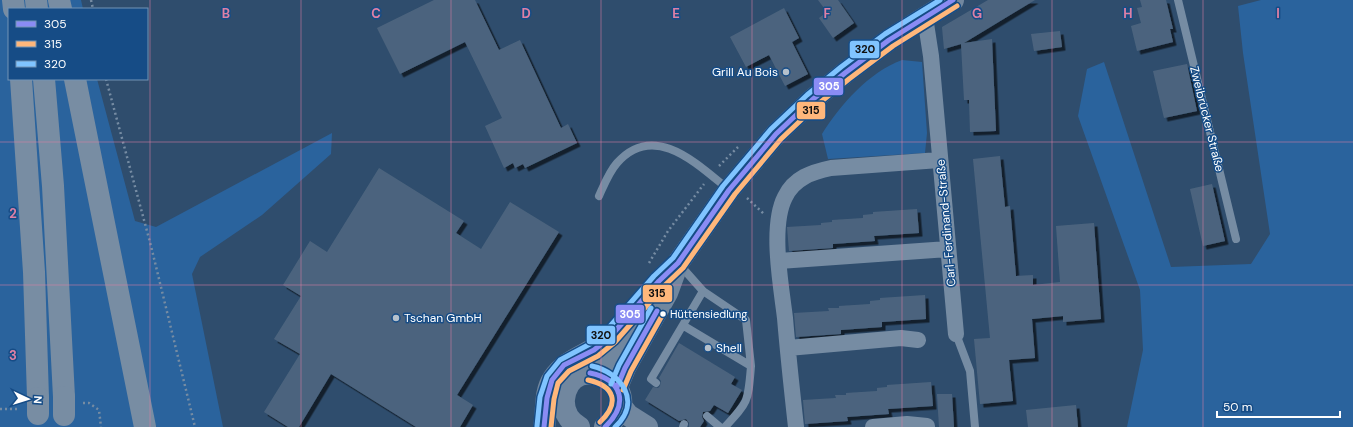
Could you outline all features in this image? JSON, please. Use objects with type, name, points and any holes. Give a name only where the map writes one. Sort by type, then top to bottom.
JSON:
[{"type":"highway","points":[[21,80],[34,272],[38,413]]},
{"type":"highway","points":[[44,80],[54,194],[64,413]]},
{"type":"highway","points":[[75,80],[145,427]]},
{"type":"main road","points":[[606,427],[618,415],[619,397],[625,368],[667,293],[678,263],[731,187],[776,134],[812,100],[889,40],[953,0]]},
{"type":"main road","points":[[544,427],[547,398],[552,380],[564,365],[594,350],[610,337],[652,276],[678,263]]},
{"type":"main road","points":[[599,374],[611,360],[652,276]]},
{"type":"main road","points":[[568,422],[564,403],[565,394],[572,383],[582,375],[591,373],[606,377],[619,397],[628,415],[647,427]]},
{"type":"street","name":"Carl-Ferdinand-Straße","points":[[924,17],[931,56],[939,160],[956,334]]},
{"type":"street","points":[[796,427],[779,261],[778,222],[784,197],[797,180],[815,171],[831,168],[939,160]]},
{"type":"street","points":[[779,261],[948,248]]},
{"type":"street","points":[[788,348],[901,338],[918,340]]},
{"type":"street","points":[[873,427],[907,424],[927,426]]},
{"type":"lane","name":"Zweibrücker Straße","points":[[1178,0],[1236,239]]},
{"type":"lane","points":[[599,196],[617,163],[637,148],[652,145],[667,147],[700,165],[711,175],[731,187]]},
{"type":"lane","points":[[678,263],[703,291],[746,320],[750,366],[749,396],[745,406],[725,427]]},
{"type":"lane","points":[[656,382],[652,379],[703,291]]},
{"type":"lane","points":[[684,326],[750,366]]},
{"type":"lane","name":"Carl-Ferdinand-Straße","points":[[956,334],[970,371],[975,427]]},
{"type":"lane","points":[[707,416],[720,427]]},
{"type":"path","points":[[106,80],[151,246],[195,427]]},
{"type":"path","points":[[652,276],[668,231],[711,175],[742,144]]},
{"type":"path","points":[[731,187],[767,218],[778,222]]},
{"type":"shaded area","points":[[0,0],[81,0],[83,8],[8,8],[8,80],[97,80],[135,221],[156,227],[332,133],[331,154],[262,215],[200,257],[192,274],[223,427],[0,427]]},
{"type":"shaded area","points":[[1261,0],[1353,0],[1353,427],[1127,427],[1143,350],[1140,290],[1078,116],[1087,69],[1104,62],[1171,267],[1251,264],[1270,234],[1243,53],[1238,6]]},
{"type":"shaded area","points":[[902,60],[922,62],[927,133],[925,153],[828,159],[822,134],[837,112],[867,81],[890,65]]},
{"type":"building","points":[[434,0],[475,0],[499,50],[520,40],[561,128],[568,124],[577,143],[525,168],[523,164],[515,168],[513,163],[504,168],[485,126],[502,118],[465,42],[400,74],[377,28]]},
{"type":"building","points":[[818,0],[838,0],[854,23],[833,38],[819,18],[827,12]]},
{"type":"building","points":[[988,0],[1035,0],[964,43],[992,39],[996,131],[970,132],[969,100],[964,100],[961,44],[944,49],[942,27]]},
{"type":"building","points":[[1140,0],[1166,0],[1173,29],[1170,29],[1173,42],[1137,51],[1131,26],[1141,23],[1137,8],[1142,7]]},
{"type":"building","points":[[784,8],[799,38],[792,42],[808,74],[785,86],[769,55],[746,67],[730,37]]},
{"type":"building","points":[[1060,31],[1062,47],[1034,51],[1031,34]]},
{"type":"building","points":[[1187,64],[1197,111],[1164,118],[1153,71]]},
{"type":"building","points":[[1000,156],[1005,207],[1010,206],[1016,276],[1033,275],[1033,285],[1060,282],[1056,226],[1094,223],[1101,319],[1063,322],[1063,316],[1032,319],[1035,358],[1009,360],[1013,401],[980,404],[974,339],[990,338],[973,159]]},
{"type":"building","name":"Tschan GmbH","points":[[379,168],[464,221],[456,233],[481,249],[510,202],[559,232],[457,395],[473,405],[460,427],[416,427],[331,374],[299,427],[288,427],[264,412],[300,354],[274,339],[301,296],[283,285],[310,241],[327,252]]},
{"type":"building","points":[[1212,184],[1225,241],[1203,246],[1190,189]]},
{"type":"building","points":[[917,209],[919,233],[874,236],[875,241],[833,244],[833,248],[789,251],[787,227],[821,225],[821,223],[832,222],[832,220],[863,218],[863,215],[873,214],[873,212]]},
{"type":"building","points":[[925,295],[926,319],[882,322],[882,327],[841,330],[841,334],[796,337],[794,313],[829,311],[828,308],[839,308],[839,306],[870,304],[870,301],[880,300],[880,298]]},
{"type":"building","points":[[679,343],[735,377],[731,384],[742,390],[728,413],[714,405],[710,411],[703,412],[702,417],[704,421],[700,427],[689,427],[689,423],[686,419],[679,421],[645,400],[653,387],[658,388],[660,386],[661,381],[659,378]]},
{"type":"building","points":[[931,382],[933,406],[888,409],[889,414],[847,417],[848,421],[805,424],[803,400],[836,398],[835,395],[846,395],[846,393],[877,391],[877,388],[887,387],[887,385]]},
{"type":"building","points":[[937,394],[952,394],[954,427],[939,427]]},
{"type":"building","points":[[1076,405],[1078,427],[1028,427],[1026,410]]},
{"type":"transit line","name":"320","points":[[537,426],[540,397],[547,376],[560,360],[590,344],[605,332],[654,276],[673,258],[723,186],[771,129],[807,95],[841,67],[885,34],[940,0]]},
{"type":"transit line","name":"305","points":[[544,427],[547,398],[552,380],[564,365],[594,350],[610,337],[659,281],[678,263],[729,190],[776,134],[812,100],[845,73],[889,40],[953,0]]},
{"type":"transit line","name":"315","points":[[551,427],[554,399],[558,383],[569,371],[598,356],[615,342],[664,286],[683,268],[735,194],[781,139],[817,105],[849,79],[893,46],[957,6]]},
{"type":"transit line","name":"320","points":[[611,384],[619,365],[651,308]]},
{"type":"transit line","name":"305","points":[[617,387],[625,368],[657,311]]},
{"type":"transit line","name":"315","points":[[623,390],[631,371],[663,314]]},
{"type":"transit line","name":"320","points":[[592,366],[612,375],[620,382],[625,390],[627,408],[623,417],[615,427]]},
{"type":"transit line","name":"305","points":[[590,373],[601,376],[610,381],[616,387],[619,394],[620,402],[617,410],[613,418],[605,427]]},
{"type":"transit line","name":"315","points":[[588,380],[604,386],[612,396],[610,408],[600,422]]},
{"type":"place","name":"Grill Au Bois","points":[[786,72]]},
{"type":"place","name":"Hüttensiedlung","points":[[663,314]]},
{"type":"place","name":"Tschan GmbH","points":[[396,318]]},
{"type":"place","name":"Shell","points":[[708,348]]}]
